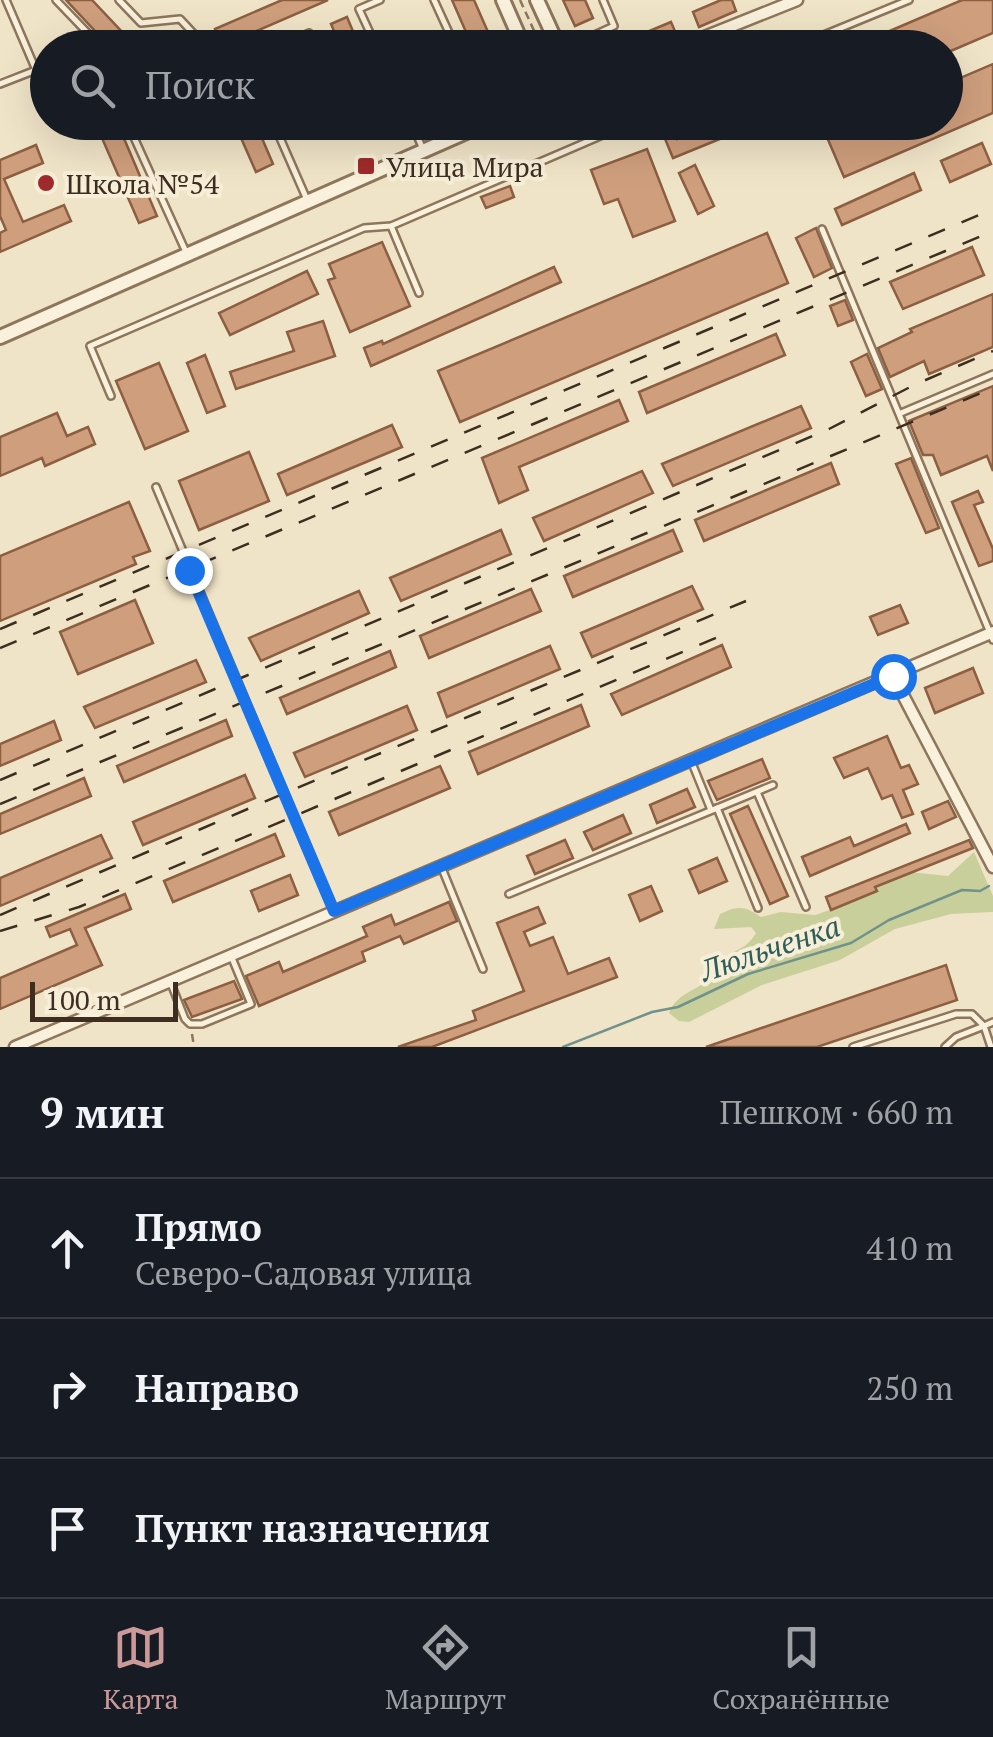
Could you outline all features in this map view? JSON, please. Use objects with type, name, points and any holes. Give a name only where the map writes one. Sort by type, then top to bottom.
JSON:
[{"type":"street","points":[[503,0],[516,30]]},
{"type":"street","points":[[537,0],[553,30]]},
{"type":"street","points":[[722,30],[796,0]]},
{"type":"street","points":[[0,337],[449,140]]},
{"type":"street","points":[[14,1047],[992,635]]},
{"type":"street","points":[[893,676],[993,868]]},
{"type":"lane","points":[[6,0],[30,56]]},
{"type":"lane","points":[[56,0],[85,30]]},
{"type":"lane","points":[[119,0],[141,23],[180,19],[190,30]]},
{"type":"lane","points":[[369,30],[359,9],[380,0]]},
{"type":"lane","points":[[434,0],[448,30]]},
{"type":"lane","points":[[603,0],[614,26],[605,30]]},
{"type":"lane","points":[[836,30],[908,0]]},
{"type":"lane","points":[[0,84],[30,72]]},
{"type":"lane","points":[[135,140],[187,255]]},
{"type":"lane","points":[[281,140],[308,202]]},
{"type":"lane","points":[[419,140],[424,151]]},
{"type":"lane","points":[[111,396],[90,346],[364,228],[391,226],[591,140]]},
{"type":"lane","points":[[391,226],[418,293]]},
{"type":"lane","points":[[822,229],[992,635]]},
{"type":"lane","points":[[900,413],[993,374]]},
{"type":"lane","points":[[156,487],[334,911]]},
{"type":"lane","points":[[691,760],[758,908]]},
{"type":"lane","points":[[509,894],[773,785]]},
{"type":"lane","points":[[757,792],[806,907]]},
{"type":"lane","points":[[441,866],[483,968]]},
{"type":"lane","points":[[170,981],[190,1024],[202,1024],[251,1004],[231,955]]},
{"type":"lane","points":[[853,1047],[956,1014],[972,1014],[984,1026],[991,1047]]},
{"type":"lane","points":[[945,1047],[956,1037],[993,1022]]},
{"type":"path","points":[[520,0],[534,30]]},
{"type":"path","points":[[190,1024],[194,1047]]},
{"type":"green space","points":[[974,852],[993,896],[993,912],[951,914],[895,929],[840,960],[762,985],[689,1022],[679,1021],[669,1013],[677,1001],[705,982],[723,959],[746,945],[756,933],[751,927],[714,929],[720,914],[741,908],[761,917],[781,912],[815,915],[850,903],[878,883],[910,872],[948,876]]},
{"type":"building","points":[[66,0],[92,0],[120,30],[94,30]]},
{"type":"building","points":[[282,0],[328,0],[259,30],[215,29]]},
{"type":"building","points":[[452,0],[474,0],[487,30],[465,30]]},
{"type":"building","points":[[563,0],[585,0],[593,18],[575,26]]},
{"type":"building","points":[[721,0],[732,0],[736,11],[699,27],[693,12]]},
{"type":"building","points":[[962,0],[993,0],[993,33],[963,46],[963,30],[892,30]]},
{"type":"building","points":[[347,17],[352,30],[334,30],[331,24]]},
{"type":"building","points":[[671,22],[674,30],[652,30]]},
{"type":"building","points":[[993,64],[993,113],[963,126],[963,77]]},
{"type":"building","points":[[103,140],[125,140],[157,216],[139,223]]},
{"type":"building","points":[[242,140],[263,140],[273,164],[256,172]]},
{"type":"building","points":[[666,140],[717,140],[673,158]]},
{"type":"building","points":[[828,140],[930,140],[844,177]]},
{"type":"building","points":[[982,143],[991,164],[950,182],[941,161]]},
{"type":"building","name":"Школа №54","points":[[36,145],[43,163],[4,179],[23,222],[64,205],[71,221],[0,252],[0,233],[6,230],[0,216],[0,160]]},
{"type":"building","points":[[647,149],[675,221],[633,237],[618,199],[604,204],[591,170]]},
{"type":"building","points":[[695,165],[714,206],[698,214],[679,173]]},
{"type":"building","points":[[914,173],[921,190],[842,225],[835,209]]},
{"type":"building","points":[[510,186],[514,197],[486,208],[481,197]]},
{"type":"building","points":[[816,228],[832,268],[814,277],[796,238]]},
{"type":"building","points":[[767,233],[788,283],[460,422],[438,371]]},
{"type":"building","points":[[382,242],[410,306],[350,332],[328,280],[335,278],[329,264]]},
{"type":"building","points":[[972,247],[984,275],[903,309],[890,282]]},
{"type":"building","points":[[554,267],[561,282],[371,366],[364,348],[382,341],[383,344]]},
{"type":"building","points":[[307,271],[318,294],[230,335],[219,313]]},
{"type":"building","points":[[993,294],[993,347],[929,374],[924,361],[890,377],[878,348],[912,332],[910,329]]},
{"type":"building","points":[[845,300],[853,320],[838,326],[830,306]]},
{"type":"building","points":[[323,321],[335,356],[236,389],[230,372],[294,351],[287,332]]},
{"type":"building","points":[[776,334],[785,355],[647,413],[639,392]]},
{"type":"building","points":[[867,354],[882,389],[866,396],[851,362]]},
{"type":"building","points":[[205,355],[225,406],[207,413],[187,363]]},
{"type":"building","points":[[159,363],[188,431],[145,449],[116,381]]},
{"type":"building","points":[[993,386],[993,471],[987,456],[941,475],[933,455],[923,455],[909,421]]},
{"type":"building","points":[[619,400],[628,421],[519,467],[528,490],[499,503],[482,458]]},
{"type":"building","points":[[801,406],[811,428],[673,486],[662,464]]},
{"type":"building","points":[[57,413],[67,436],[88,427],[95,444],[45,466],[42,458],[0,476],[0,437]]},
{"type":"building","points":[[392,425],[402,447],[287,495],[278,474]]},
{"type":"building","points":[[249,452],[269,501],[199,530],[179,481]]},
{"type":"building","points":[[911,458],[939,528],[926,533],[896,464]]},
{"type":"building","points":[[831,463],[839,484],[704,541],[695,520]]},
{"type":"building","points":[[642,471],[653,493],[544,541],[533,518]]},
{"type":"building","points":[[978,491],[983,502],[974,505],[993,549],[993,561],[979,566],[952,502]]},
{"type":"building","points":[[129,502],[150,551],[133,557],[136,564],[0,621],[0,556]]},
{"type":"building","points":[[501,530],[511,554],[401,601],[390,578]]},
{"type":"building","points":[[673,530],[682,551],[573,597],[564,576]]},
{"type":"building","points":[[692,586],[703,609],[592,657],[581,633]]},
{"type":"building","points":[[531,589],[541,611],[429,658],[420,636]]},
{"type":"building","points":[[359,591],[369,613],[261,661],[249,638]]},
{"type":"building","points":[[135,600],[153,643],[78,674],[60,632]]},
{"type":"building","points":[[900,605],[908,623],[878,635],[870,617]]},
{"type":"building","points":[[722,645],[731,667],[622,715],[611,694]]},
{"type":"building","points":[[550,646],[560,669],[447,717],[438,693]]},
{"type":"building","points":[[390,651],[396,667],[287,714],[280,698]]},
{"type":"building","points":[[196,660],[206,682],[95,728],[84,707]]},
{"type":"building","points":[[973,668],[983,693],[935,713],[925,688]]},
{"type":"building","points":[[581,705],[589,726],[478,774],[469,752]]},
{"type":"building","points":[[407,706],[417,730],[305,777],[294,753]]},
{"type":"building","points":[[226,720],[232,736],[124,782],[117,766]]},
{"type":"building","points":[[54,721],[61,740],[0,766],[0,744]]},
{"type":"building","points":[[887,736],[901,768],[909,765],[918,784],[903,790],[913,814],[902,818],[892,795],[882,799],[868,768],[844,778],[834,758]]},
{"type":"building","points":[[762,759],[770,778],[717,800],[708,781]]},
{"type":"building","points":[[440,766],[450,788],[339,835],[329,812]]},
{"type":"building","points":[[245,775],[255,798],[143,845],[133,822]]},
{"type":"building","points":[[84,778],[91,796],[0,834],[0,814]]},
{"type":"building","points":[[687,789],[695,807],[657,823],[650,805]]},
{"type":"building","points":[[948,801],[956,817],[929,829],[922,812]]},
{"type":"building","points":[[748,806],[788,896],[770,904],[730,814]]},
{"type":"building","points":[[623,815],[631,833],[593,850],[584,832]]},
{"type":"building","points":[[906,824],[910,833],[810,876],[802,857],[850,837],[854,846]]},
{"type":"building","points":[[275,834],[284,856],[173,902],[164,881]]},
{"type":"building","points":[[101,835],[112,858],[0,906],[0,878]]},
{"type":"building","points":[[565,840],[573,858],[535,874],[527,856]]},
{"type":"building","points":[[969,840],[973,848],[875,887],[877,891],[831,910],[826,897]]},
{"type":"building","points":[[717,858],[727,881],[699,893],[689,870]]},
{"type":"building","points":[[290,875],[298,895],[259,911],[251,891]]},
{"type":"building","points":[[651,886],[662,911],[640,921],[629,895]]},
{"type":"building","points":[[125,894],[131,909],[85,928],[102,965],[0,1009],[0,978],[77,945],[70,929],[50,937],[46,927]]},
{"type":"building","points":[[449,902],[457,921],[404,944],[400,936],[362,952],[365,961],[259,1006],[246,976],[279,962],[283,972],[367,936],[363,927],[391,915],[395,925]]},
{"type":"building","points":[[538,907],[545,923],[524,932],[530,946],[553,937],[568,974],[609,958],[617,977],[432,1047],[398,1047],[476,1020],[473,1011],[524,991],[497,923]]},
{"type":"building","points":[[946,965],[957,1000],[817,1047],[706,1047]]},
{"type":"building","points":[[234,981],[242,999],[192,1017],[184,1000]]},
{"type":"waterway","name":"Люльченка","points":[[563,1047],[652,1012],[678,1007],[748,974],[851,943],[889,920],[962,890],[980,891],[989,886]]},
{"type":"railway","points":[[0,629],[993,209]]},
{"type":"railway","points":[[0,648],[993,231]]},
{"type":"railway","points":[[0,780],[829,429],[914,385],[993,351]]},
{"type":"railway","points":[[0,804],[993,388]]},
{"type":"railway","points":[[0,915],[746,601]]},
{"type":"railway","points":[[0,931],[79,907],[718,637]]},
{"type":"place","name":"Улица Мира","points":[[366,166]]},
{"type":"place","name":"Школа №54","points":[[46,183]]},
{"type":"route","points":[[189,570],[334,911],[893,676]]}]
